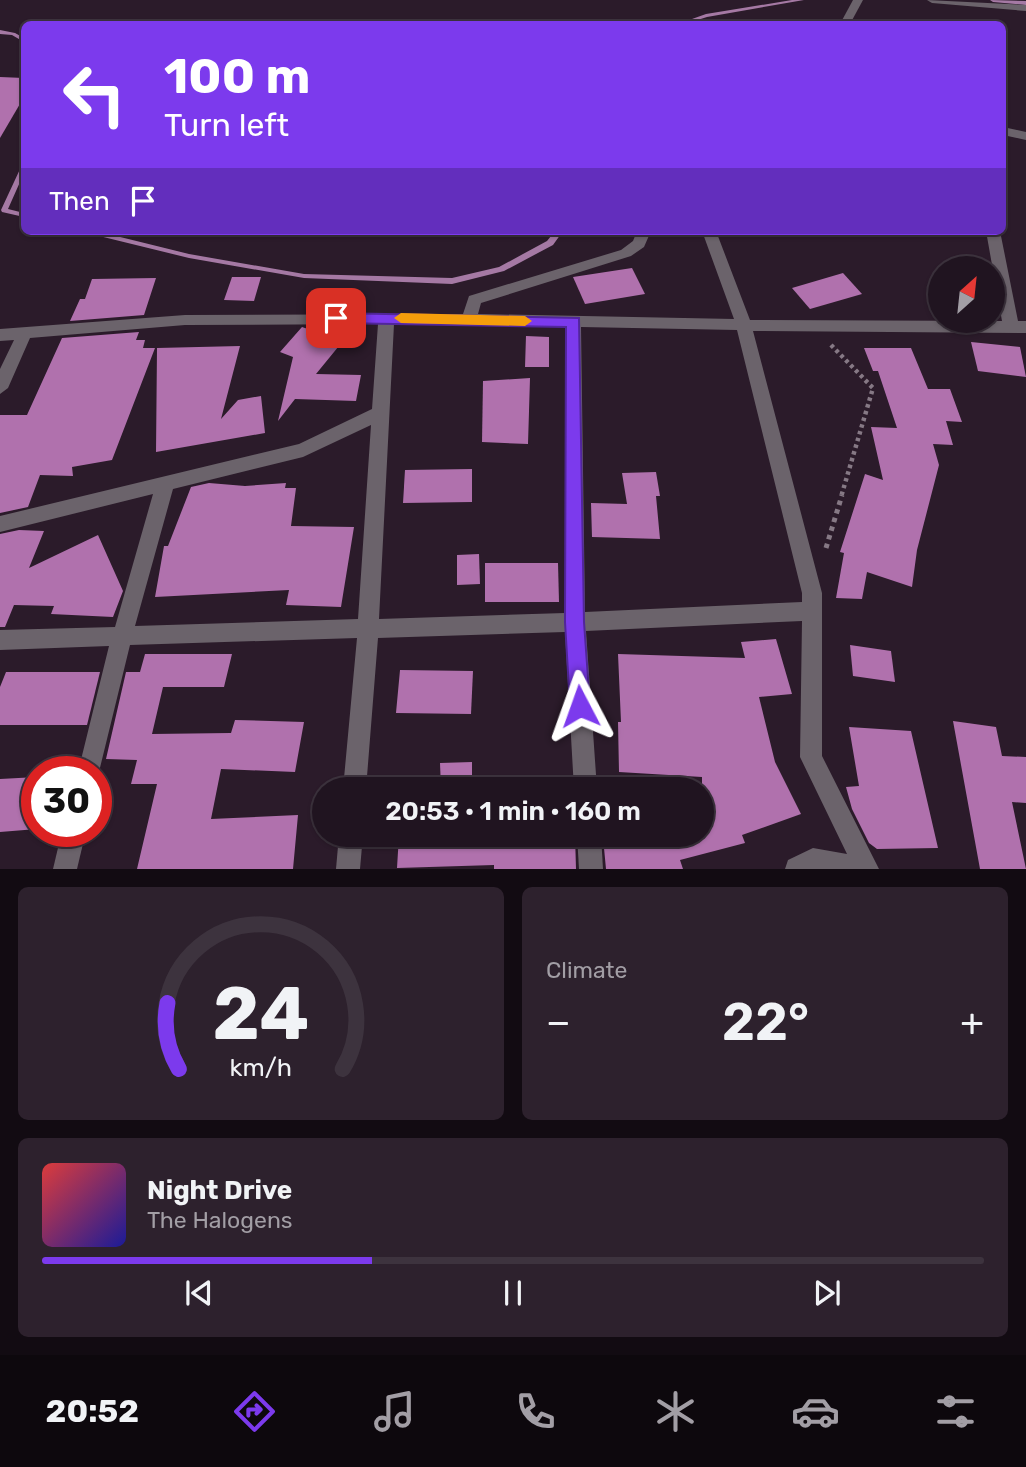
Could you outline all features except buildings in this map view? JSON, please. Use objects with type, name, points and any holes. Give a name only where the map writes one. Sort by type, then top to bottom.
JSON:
[{"type":"street","points":[[847,21],[858,0]]},
{"type":"street","points":[[932,0],[1026,8]]},
{"type":"street","points":[[1006,132],[1026,136]]},
{"type":"street","points":[[469,321],[474,300],[626,253],[639,244],[642,235]]},
{"type":"street","points":[[710,235],[744,325],[812,602],[811,757],[866,869]]},
{"type":"street","points":[[0,335],[185,320],[386,318],[1019,327],[994,235]]},
{"type":"street","points":[[356,777],[368,627],[386,318]]},
{"type":"street","points":[[573,322],[575,622],[585,777]]},
{"type":"street","points":[[0,388],[24,334]]},
{"type":"street","points":[[0,524],[303,450],[382,412]]},
{"type":"street","points":[[93,756],[122,637],[166,482]]},
{"type":"street","points":[[0,640],[575,622],[812,602]]},
{"type":"street","points":[[65,869],[70,847]]},
{"type":"street","points":[[348,869],[350,847]]},
{"type":"street","points":[[590,847],[591,869]]},
{"type":"street","points":[[797,869],[813,860],[866,869]]},
{"type":"path","points":[[811,324],[873,388],[812,602]]},
{"type":"waterway","points":[[690,21],[801,0]]},
{"type":"waterway","points":[[993,0],[1026,3]]},
{"type":"waterway","points":[[0,32],[21,38]]},
{"type":"waterway","points":[[21,173],[4,210],[21,214]]},
{"type":"waterway","points":[[103,235],[189,256],[304,276],[452,281],[501,269],[550,243],[556,235]]},
{"type":"slow traffic","points":[[401,318],[525,321]]},
{"type":"route","points":[[336,318],[573,322],[575,622],[580,706]]}]
